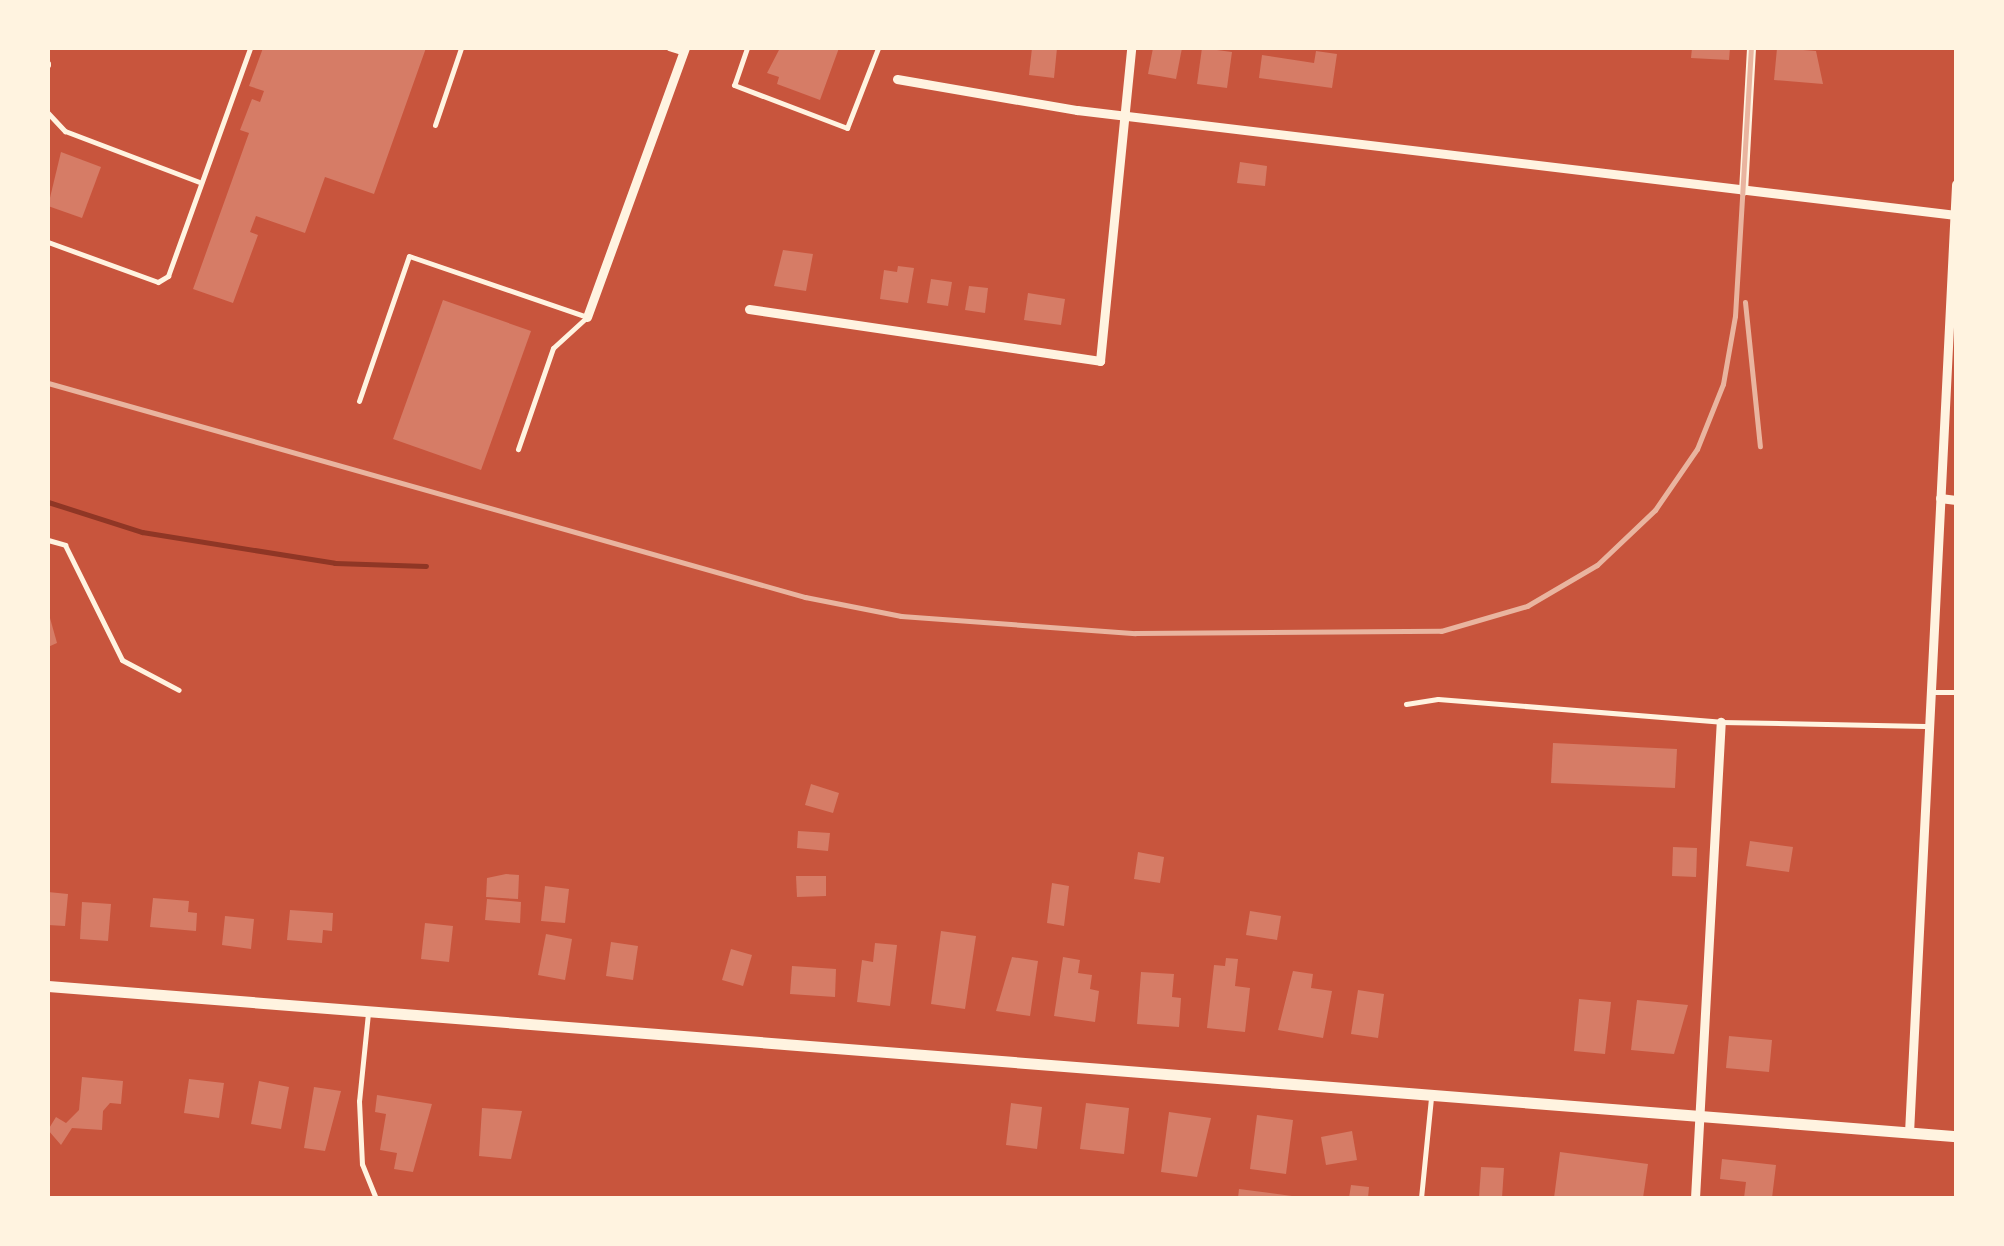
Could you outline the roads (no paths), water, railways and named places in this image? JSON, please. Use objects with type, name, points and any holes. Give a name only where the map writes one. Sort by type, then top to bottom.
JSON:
[{"type":"street","points":[[748,309],[1100,362],[1131,48]]},
{"type":"street","points":[[1743,191],[1751,48]]},
{"type":"street","points":[[587,317],[684,50]]},
{"type":"street","points":[[896,78],[1123,116],[1956,215]]},
{"type":"street","points":[[1909,1133],[1926,726],[1956,184]]},
{"type":"street","points":[[1940,498],[1956,500]]},
{"type":"street","points":[[1695,1198],[1721,722]]},
{"type":"street","points":[[48,986],[1956,1136]]},
{"type":"lane","points":[[48,242],[158,282],[168,276],[250,48]]},
{"type":"lane","points":[[434,125],[462,48]]},
{"type":"lane","points":[[670,48],[684,50]]},
{"type":"lane","points":[[747,48],[734,85],[847,128],[878,48]]},
{"type":"lane","points":[[48,113],[65,131],[200,182]]},
{"type":"lane","points":[[359,401],[409,256],[587,317],[554,348],[518,449]]},
{"type":"lane","points":[[48,540],[66,545],[122,660],[179,690]]},
{"type":"lane","points":[[1928,692],[1956,692]]},
{"type":"lane","points":[[1406,704],[1470,700],[1721,722],[1926,726]]},
{"type":"lane","points":[[368,1010],[359,1100],[362,1164],[376,1198]]},
{"type":"lane","points":[[1422,1198],[1431,1094]]},
{"type":"waterway","points":[[48,502],[142,532],[335,563],[426,566]]},
{"type":"railway","points":[[48,383],[805,597],[901,616],[1135,633],[1441,631],[1527,606],[1597,565],[1655,510],[1697,449],[1723,384],[1735,316],[1751,48]]},
{"type":"railway","points":[[1745,302],[1760,446]]}]
